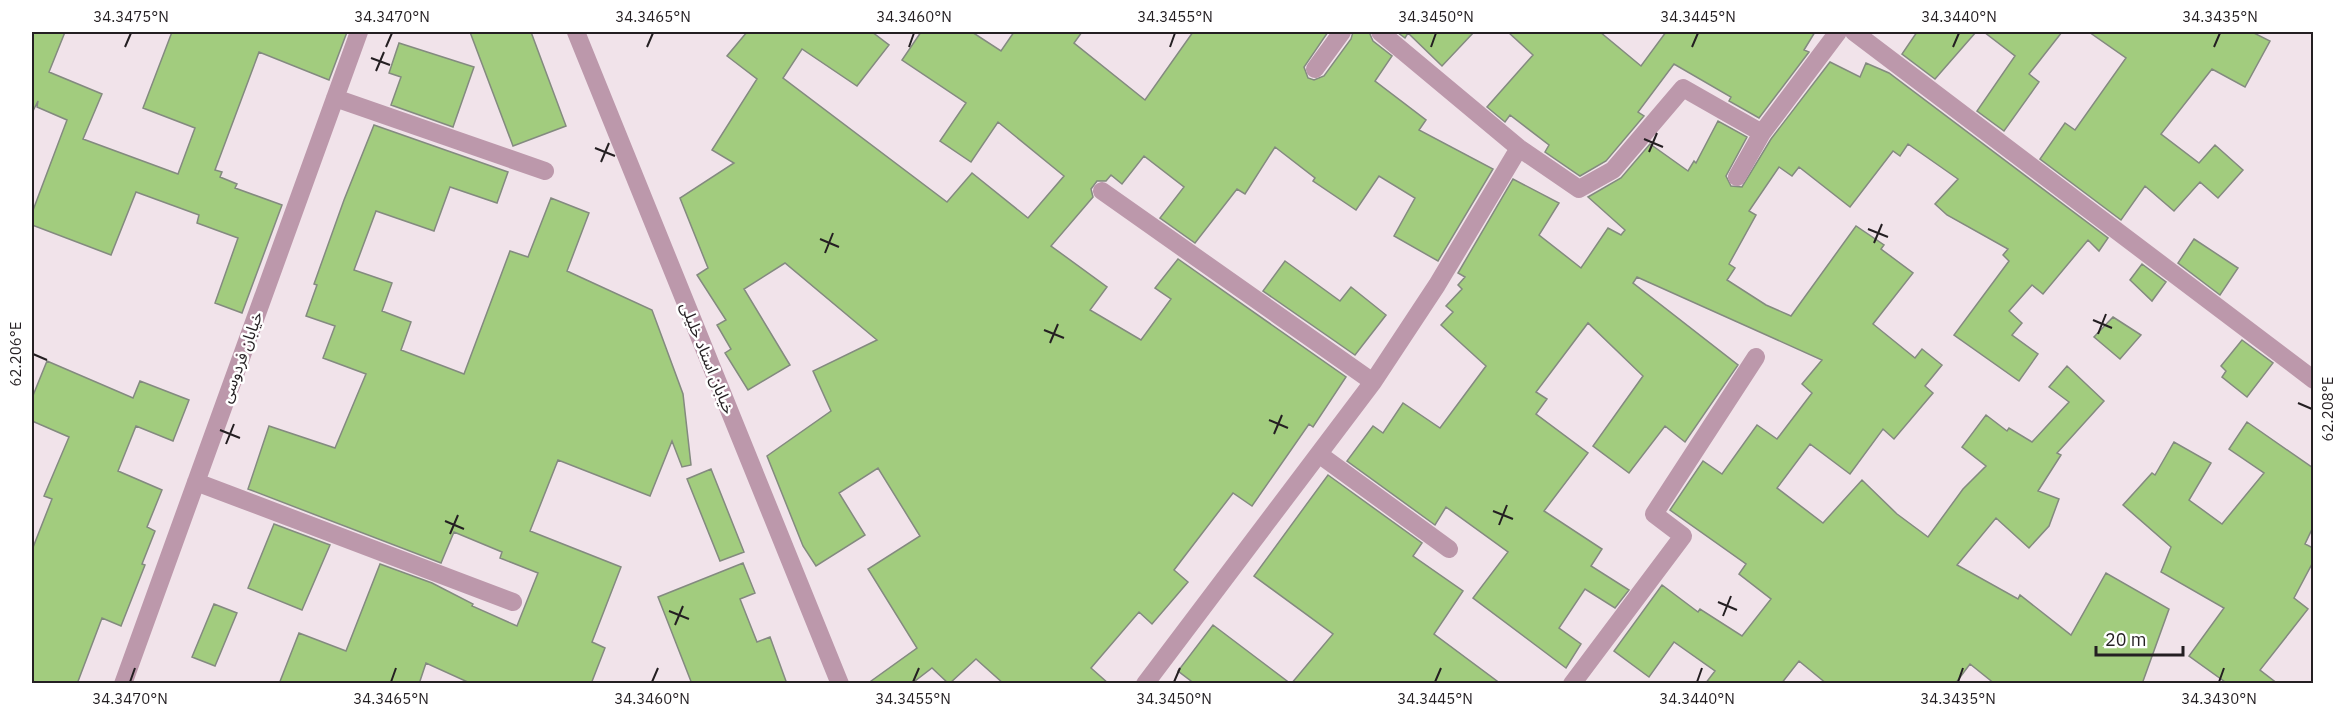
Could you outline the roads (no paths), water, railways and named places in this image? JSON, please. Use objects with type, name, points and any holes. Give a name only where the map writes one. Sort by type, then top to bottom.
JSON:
[{"type":"street","name":"خیابان فردوسی","points":[[123,684],[359,32]]},
{"type":"street","name":"خیابان استاد خلیلی","points":[[576,32],[840,684]]},
{"type":"street","points":[[1315,69],[1342,32]]},
{"type":"street","points":[[1380,32],[1519,148],[1579,189],[1613,170],[1683,88],[1762,133]]},
{"type":"street","points":[[1737,177],[1762,133],[1838,32]]},
{"type":"street","points":[[1854,32],[2313,380]]},
{"type":"street","points":[[335,98],[545,171]]},
{"type":"street","points":[[1145,684],[1373,382],[1437,285],[1519,148]]},
{"type":"street","points":[[1102,191],[1373,382]]},
{"type":"street","points":[[1572,684],[1683,536],[1654,514],[1756,357]]},
{"type":"street","points":[[1320,455],[1449,549]]},
{"type":"street","points":[[196,482],[513,602]]}]
